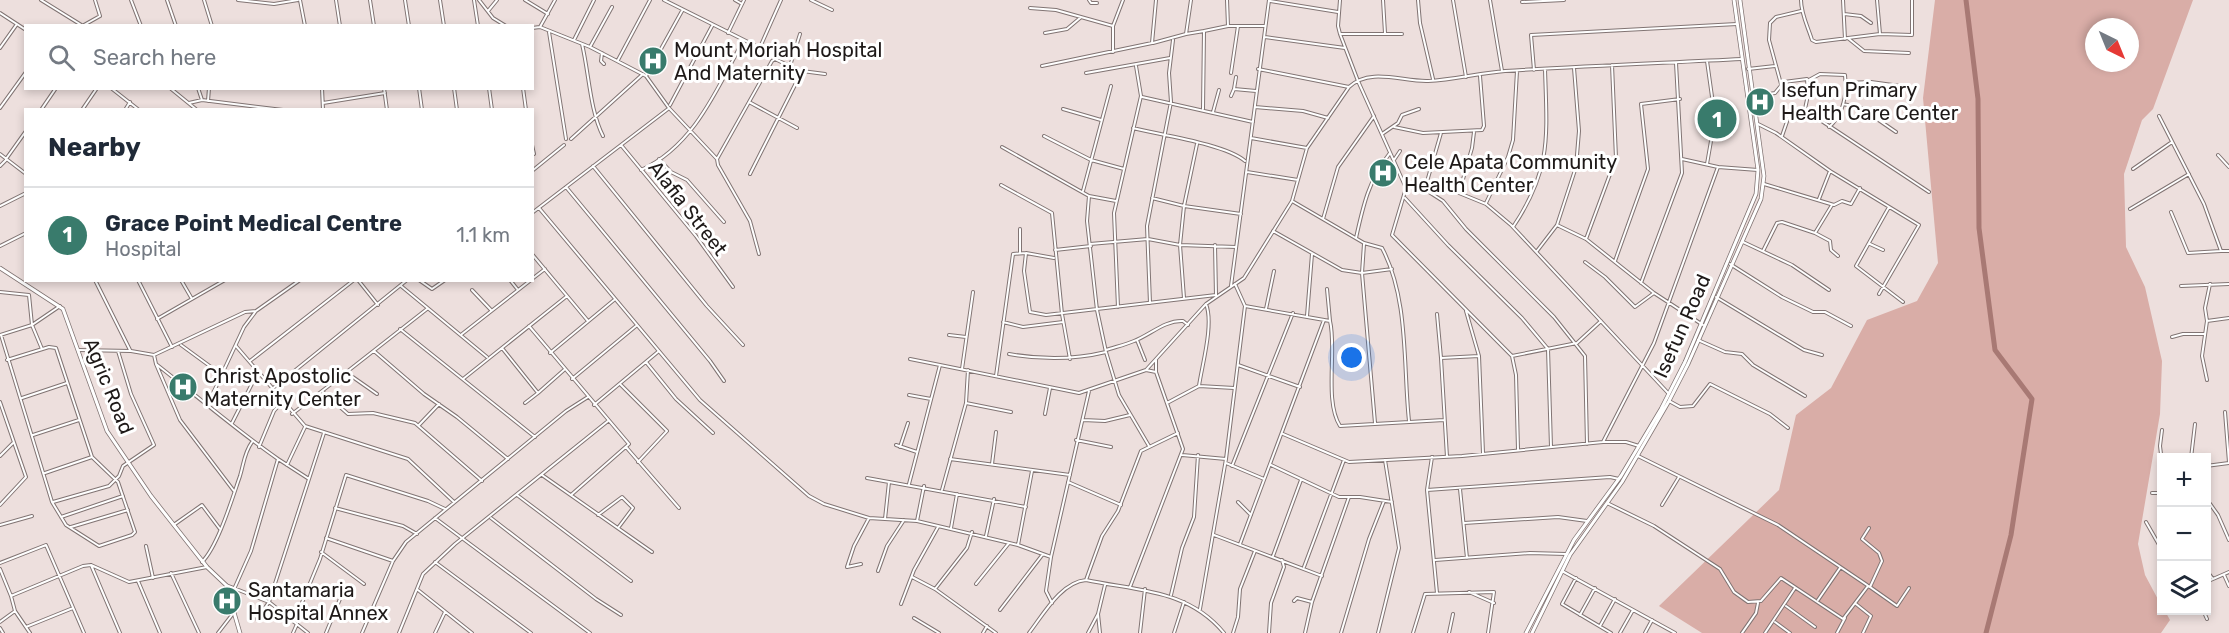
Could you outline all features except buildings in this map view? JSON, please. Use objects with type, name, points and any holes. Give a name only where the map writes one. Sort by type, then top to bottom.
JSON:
[{"type":"street","points":[[41,0],[80,24]]},
{"type":"street","points":[[86,24],[100,16],[95,0]]},
{"type":"street","points":[[131,0],[140,24]]},
{"type":"street","points":[[167,0],[175,24]]},
{"type":"street","points":[[204,0],[211,24]]},
{"type":"street","points":[[238,0],[274,4],[299,0],[305,24]]},
{"type":"street","points":[[336,0],[340,24]]},
{"type":"street","points":[[370,0],[373,24]]},
{"type":"street","points":[[405,0],[409,24]]},
{"type":"street","points":[[440,0],[444,24]]},
{"type":"street","points":[[474,0],[478,24]]},
{"type":"street","points":[[479,0],[504,24]]},
{"type":"street","points":[[488,11],[497,0]]},
{"type":"street","points":[[525,0],[548,14]]},
{"type":"street","points":[[540,27],[555,0]]},
{"type":"street","points":[[574,40],[594,0]]},
{"type":"street","points":[[618,60],[650,0]]},
{"type":"street","points":[[664,0],[756,47],[761,45],[781,0]]},
{"type":"street","points":[[735,0],[742,4]]},
{"type":"street","points":[[728,34],[744,0]]},
{"type":"street","points":[[811,0],[832,10]]},
{"type":"street","points":[[1089,0],[1091,3],[1097,3]]},
{"type":"street","points":[[1113,52],[1113,26],[1123,0]]},
{"type":"street","points":[[1152,43],[1156,0]]},
{"type":"street","points":[[1186,34],[1191,0]]},
{"type":"street","points":[[1227,0],[1228,26]]},
{"type":"street","points":[[1231,286],[1258,69],[1269,0],[1338,12]]},
{"type":"street","points":[[1340,0],[1338,12],[1340,34],[1358,81],[1404,182],[1405,198],[1393,237],[1512,356],[1516,375],[1518,449]]},
{"type":"street","points":[[1383,0],[1385,34]]},
{"type":"street","points":[[1418,0],[1420,23],[1433,81]]},
{"type":"street","points":[[1453,0],[1466,77]]},
{"type":"street","points":[[1490,0],[1502,71]]},
{"type":"street","points":[[1522,2],[1564,0]]},
{"type":"street","name":"Isefun Road","points":[[1526,633],[1566,554],[1587,521],[1619,479],[1669,394],[1752,205],[1758,170],[1734,0]]},
{"type":"street","name":"Isefun Road","points":[[1532,633],[1561,571],[1581,536],[1607,503],[1638,456],[1669,401],[1698,340],[1701,324],[1743,242],[1764,184],[1740,0]]},
{"type":"street","points":[[1801,0],[1801,11],[1809,26],[1812,40],[1847,39],[1880,34],[1912,35],[1912,0]]},
{"type":"street","points":[[1843,0],[1847,39],[1864,51],[1909,53]]},
{"type":"street","points":[[1877,0],[1880,34]]},
{"type":"street","points":[[590,47],[612,7]]},
{"type":"street","points":[[1030,8],[1056,10],[1113,26]]},
{"type":"street","points":[[571,139],[644,75],[682,10]]},
{"type":"street","points":[[1781,84],[1774,66],[1769,40],[1770,23],[1776,17],[1801,11]]},
{"type":"street","points":[[0,13],[24,29]]},
{"type":"street","points":[[1844,14],[1861,16],[1871,23]]},
{"type":"street","points":[[1045,33],[1068,30],[1080,18]]},
{"type":"street","points":[[0,48],[17,24]]},
{"type":"street","points":[[1534,70],[1532,35],[1737,24]]},
{"type":"street","points":[[534,212],[670,106],[712,26]]},
{"type":"street","points":[[1042,66],[1077,57],[1173,40],[1186,34],[1228,26],[1265,26]]},
{"type":"street","points":[[1231,73],[1239,26]]},
{"type":"street","points":[[534,28],[540,27],[574,40],[644,75],[717,159],[718,165],[750,221],[759,254]]},
{"type":"street","points":[[549,31],[566,139]]},
{"type":"street","points":[[1203,109],[1204,32]]},
{"type":"street","points":[[790,66],[800,34]]},
{"type":"street","points":[[1340,34],[1402,34]]},
{"type":"street","points":[[1264,37],[1345,48]]},
{"type":"street","points":[[1150,303],[1148,239],[1152,198],[1171,102],[1170,58],[1173,40]]},
{"type":"street","points":[[641,170],[659,159],[702,117],[743,41]]},
{"type":"street","points":[[582,44],[591,84],[594,118],[603,136]]},
{"type":"street","points":[[602,53],[601,61],[604,64]]},
{"type":"street","points":[[1086,73],[1136,66],[1170,58]]},
{"type":"street","points":[[910,359],[1079,393],[1146,370],[1206,304],[1244,278],[1292,201],[1307,148],[1349,87],[1358,81],[1394,76],[1418,81],[1433,81],[1502,71],[1742,59]]},
{"type":"street","points":[[717,159],[772,61],[801,71],[825,74]]},
{"type":"street","points":[[1707,61],[1714,100],[1714,134],[1707,164]]},
{"type":"street","points":[[1641,283],[1679,183],[1682,159],[1676,62]]},
{"type":"street","points":[[1586,239],[1616,158],[1612,65]]},
{"type":"street","points":[[1118,308],[1114,241],[1116,201],[1141,96],[1136,66]]},
{"type":"street","points":[[1748,69],[1774,66]]},
{"type":"street","points":[[1537,251],[1557,225],[1578,151],[1579,100],[1574,68]]},
{"type":"street","points":[[1258,69],[1349,87]]},
{"type":"street","points":[[1513,227],[1526,207],[1545,159],[1545,69]]},
{"type":"street","points":[[750,174],[780,118],[801,71]]},
{"type":"street","points":[[1486,204],[1504,166],[1513,140],[1517,71]]},
{"type":"street","points":[[1752,97],[1775,93],[1786,81],[1809,80],[1820,74],[1845,75],[1844,104],[1839,116],[1829,128]]},
{"type":"street","points":[[0,108],[24,75]]},
{"type":"street","points":[[1394,127],[1423,134],[1482,130],[1484,126],[1480,76]]},
{"type":"street","points":[[1231,96],[1236,77]]},
{"type":"street","points":[[1805,110],[1809,80]]},
{"type":"street","points":[[1846,83],[1871,82],[1900,86]]},
{"type":"street","points":[[1083,191],[1111,86]]},
{"type":"street","points":[[1234,88],[1256,91]]},
{"type":"street","points":[[42,108],[55,90]]},
{"type":"street","points":[[83,108],[96,90]]},
{"type":"street","points":[[114,90],[137,108]]},
{"type":"street","points":[[173,90],[195,108]]},
{"type":"street","points":[[199,90],[202,100]]},
{"type":"street","points":[[208,101],[209,90]]},
{"type":"street","points":[[322,90],[323,108]]},
{"type":"street","points":[[384,90],[387,108]]},
{"type":"street","points":[[419,90],[422,108]]},
{"type":"street","points":[[454,90],[457,108]]},
{"type":"street","points":[[489,90],[492,108]]},
{"type":"street","points":[[523,90],[526,108]]},
{"type":"street","points":[[1213,112],[1219,90]]},
{"type":"street","points":[[324,103],[385,93]]},
{"type":"street","points":[[1141,96],[1253,122]]},
{"type":"street","points":[[1615,261],[1648,169],[1641,104],[1680,99]]},
{"type":"street","points":[[189,103],[202,100],[266,108]]},
{"type":"street","points":[[126,108],[130,102]]},
{"type":"street","points":[[749,102],[797,128]]},
{"type":"street","points":[[1844,104],[1861,108],[1896,132]]},
{"type":"street","points":[[1255,106],[1303,111],[1328,118]]},
{"type":"street","points":[[1382,134],[1394,127],[1402,115],[1419,108]]},
{"type":"street","points":[[1063,109],[1101,120]]},
{"type":"street","points":[[1782,136],[1791,110],[1805,110],[1929,192]]},
{"type":"street","points":[[1323,219],[1338,167],[1374,116]]},
{"type":"street","points":[[2159,116],[2206,210],[2222,252]]},
{"type":"street","points":[[1756,124],[1782,136],[1830,171],[1919,225],[1879,294]]},
{"type":"street","points":[[1133,128],[1238,155],[1247,154]]},
{"type":"street","points":[[1776,133],[1782,131]]},
{"type":"street","points":[[1474,132],[1472,148],[1459,193],[1486,204],[1513,227],[1642,368],[1669,394]]},
{"type":"street","points":[[1441,133],[1426,185],[1429,192],[1443,201],[1466,229],[1576,343],[1587,358],[1587,444]]},
{"type":"street","points":[[1714,134],[1732,133]]},
{"type":"street","points":[[0,166],[24,134]]},
{"type":"street","points":[[1044,136],[1091,160],[1124,169]]},
{"type":"street","points":[[1250,138],[1307,148]]},
{"type":"street","points":[[2133,169],[2172,142]]},
{"type":"street","points":[[1184,298],[1180,245],[1184,206],[1197,144]]},
{"type":"street","points":[[534,169],[564,145]]},
{"type":"street","name":"Alafia Street","points":[[621,145],[696,236],[733,287]]},
{"type":"street","points":[[1002,147],[1089,196],[1116,201]]},
{"type":"street","points":[[1394,160],[1401,151]]},
{"type":"street","points":[[1356,238],[1366,195],[1376,172],[1390,153]]},
{"type":"street","points":[[0,154],[24,173]]},
{"type":"street","points":[[1238,155],[1246,162]]},
{"type":"street","points":[[2218,156],[2229,167]]},
{"type":"street","points":[[659,159],[669,170],[687,180],[724,222]]},
{"type":"street","points":[[1682,159],[1718,167],[1758,170]]},
{"type":"street","points":[[593,166],[707,306],[743,345]]},
{"type":"street","points":[[1603,442],[1642,368],[1670,303],[1718,167]]},
{"type":"street","points":[[1818,200],[1830,171]]},
{"type":"street","points":[[1246,172],[1298,180]]},
{"type":"street","points":[[2130,209],[2189,174]]},
{"type":"street","points":[[1764,184],[1832,204],[1842,201],[1851,204],[1860,188]]},
{"type":"street","points":[[1001,185],[1052,213],[1063,322],[1071,359]]},
{"type":"street","points":[[566,187],[710,360],[724,381]]},
{"type":"street","points":[[0,206],[24,194]]},
{"type":"street","points":[[1089,196],[1087,221],[1097,310],[1106,351],[1119,395],[1149,446]]},
{"type":"street","points":[[1152,198],[1184,206],[1240,214]]},
{"type":"street","points":[[1405,198],[1448,245],[1522,318],[1548,349],[1551,447]]},
{"type":"street","points":[[1292,201],[1364,243],[1381,247],[1392,269],[1401,323],[1409,422]]},
{"type":"street","points":[[1815,233],[1832,204]]},
{"type":"street","points":[[1889,207],[1856,266],[1903,302]]},
{"type":"street","points":[[539,208],[700,400],[808,496],[824,504],[869,518],[917,520],[938,527],[972,532],[1051,557]]},
{"type":"street","points":[[2171,212],[2188,253],[2229,251]]},
{"type":"street","points":[[1763,251],[1778,222],[1815,233],[1830,241],[1831,250],[1838,256]]},
{"type":"street","points":[[1557,225],[1586,239],[1654,293],[1701,324]]},
{"type":"street","points":[[1020,228],[1020,252]]},
{"type":"street","points":[[1273,231],[1345,272],[1362,273],[1392,269]]},
{"type":"street","points":[[0,246],[24,234]]},
{"type":"street","points":[[1055,250],[1114,241],[1148,239],[1180,245],[1236,247]]},
{"type":"street","points":[[1743,242],[1792,265],[1829,290]]},
{"type":"street","points":[[1364,243],[1362,273],[1376,424]]},
{"type":"street","points":[[1869,244],[1883,250]]},
{"type":"street","points":[[1215,245],[1216,295]]},
{"type":"street","points":[[996,376],[1013,254],[1020,252],[1055,258]]},
{"type":"street","points":[[1026,253],[1024,271],[1030,312],[1046,315],[1062,314],[1216,295]]},
{"type":"street","points":[[1307,316],[1312,254]]},
{"type":"street","points":[[534,256],[588,321]]},
{"type":"street","points":[[1585,262],[1605,277],[1635,308],[1654,293]]},
{"type":"street","points":[[1730,264],[1782,297],[1813,312],[1825,312],[1851,327]]},
{"type":"street","points":[[0,268],[60,306],[32,326],[1,335],[7,360],[45,473],[52,502],[70,528],[99,546],[135,532],[116,480],[92,457],[56,348],[42,349],[7,360]]},
{"type":"street","points":[[534,278],[545,269]]},
{"type":"street","points":[[1266,309],[1274,272]]},
{"type":"street","points":[[96,282],[131,351]]},
{"type":"street","points":[[139,282],[172,347]]},
{"type":"street","points":[[182,282],[192,299]]},
{"type":"street","points":[[157,319],[221,282]]},
{"type":"street","points":[[208,404],[244,327],[256,311],[297,282]]},
{"type":"street","points":[[250,361],[353,282]]},
{"type":"street","points":[[358,282],[378,305]]},
{"type":"street","points":[[272,389],[405,282]]},
{"type":"street","points":[[422,282],[432,289],[442,282]]},
{"type":"street","points":[[511,282],[518,291]]},
{"type":"street","points":[[461,334],[529,282]]},
{"type":"street","points":[[1200,609],[1226,464],[1245,306],[1235,284]]},
{"type":"street","points":[[2207,380],[2202,356],[2207,321],[2205,308],[2210,284]]},
{"type":"street","points":[[2181,286],[2229,284]]},
{"type":"street","points":[[401,286],[488,357]]},
{"type":"street","points":[[1327,289],[1333,338],[1330,366],[1338,424],[1343,427],[1444,420]]},
{"type":"street","points":[[472,290],[491,310]]},
{"type":"street","points":[[0,292],[29,295],[32,326],[42,349]]},
{"type":"street","points":[[962,369],[973,292]]},
{"type":"street","points":[[463,379],[567,296]]},
{"type":"street","points":[[1716,297],[1798,347],[1822,355]]},
{"type":"street","points":[[550,353],[614,300]]},
{"type":"street","points":[[1199,386],[1209,325],[1209,312],[1206,304]]},
{"type":"street","name":"Agric Road","points":[[60,306],[104,426],[127,463],[202,562],[226,585]]},
{"type":"street","points":[[1245,306],[1330,321]]},
{"type":"street","points":[[292,414],[427,309]]},
{"type":"street","points":[[1465,309],[1479,356],[1483,453]]},
{"type":"street","points":[[77,350],[131,351],[154,356],[245,312],[256,311]]},
{"type":"street","points":[[1232,466],[1293,313]]},
{"type":"street","points":[[1437,314],[1447,457]]},
{"type":"street","points":[[2207,321],[2229,318]]},
{"type":"street","points":[[1240,544],[1324,320]]},
{"type":"street","points":[[1009,354],[1028,358],[1071,359],[1106,351],[1137,340],[1150,331],[1177,321],[1183,321],[1188,325]]},
{"type":"street","points":[[1512,356],[1576,343],[1601,321]]},
{"type":"street","points":[[1003,322],[1023,327],[1063,322]]},
{"type":"street","points":[[529,326],[594,405],[628,441],[626,447],[572,495]]},
{"type":"street","points":[[572,379],[636,326]]},
{"type":"street","points":[[400,329],[535,436]]},
{"type":"street","points":[[2172,337],[2183,334],[2204,334]]},
{"type":"street","points":[[950,335],[966,337]]},
{"type":"street","points":[[1137,340],[1145,360]]},
{"type":"street","points":[[1698,340],[1725,352],[1742,354],[1753,365],[1805,396]]},
{"type":"street","points":[[180,344],[222,375]]},
{"type":"street","points":[[236,346],[292,414],[305,426],[408,459],[454,502]]},
{"type":"street","points":[[501,347],[538,393]]},
{"type":"street","points":[[52,502],[110,486],[116,480],[123,465],[153,447],[154,442],[131,394],[118,351]]},
{"type":"street","points":[[374,351],[424,394],[440,404],[508,459]]},
{"type":"street","points":[[594,405],[621,385],[659,351]]},
{"type":"street","points":[[154,356],[180,420],[234,491]]},
{"type":"street","points":[[1441,358],[1479,356]]},
{"type":"street","points":[[1130,587],[1183,444],[1156,372],[1157,358]]},
{"type":"street","points":[[646,362],[676,399],[712,434]]},
{"type":"street","points":[[156,364],[232,423],[252,442],[309,479]]},
{"type":"street","points":[[909,484],[940,365]]},
{"type":"street","points":[[1237,365],[1300,387]]},
{"type":"street","points":[[331,370],[339,378]]},
{"type":"street","points":[[525,403],[564,370]]},
{"type":"street","points":[[942,490],[966,403],[969,370]]},
{"type":"street","points":[[1146,370],[1156,372]]},
{"type":"street","points":[[232,423],[258,372]]},
{"type":"street","points":[[347,372],[376,394]]},
{"type":"street","points":[[20,398],[68,383]]},
{"type":"street","points":[[1669,401],[1680,406],[1693,406],[1710,384],[1770,414],[1788,428]]},
{"type":"street","points":[[621,385],[667,431],[638,462]]},
{"type":"street","points":[[1167,403],[1199,386],[1234,388]]},
{"type":"street","points":[[1046,414],[1050,388]]},
{"type":"street","points":[[1052,603],[1046,591],[1051,557],[1089,391]]},
{"type":"street","points":[[323,392],[346,413],[373,413],[419,425],[482,481]]},
{"type":"street","points":[[909,394],[931,399]]},
{"type":"street","points":[[362,633],[393,561],[406,542],[575,404],[588,397]]},
{"type":"street","points":[[0,402],[26,477],[0,505]]},
{"type":"street","points":[[259,447],[274,411],[282,402]]},
{"type":"street","points":[[966,403],[1011,412]]},
{"type":"street","points":[[419,425],[440,404]]},
{"type":"street","points":[[2211,465],[2229,462],[2225,412]]},
{"type":"street","points":[[1082,420],[1105,421],[1130,415]]},
{"type":"street","points":[[32,435],[79,420]]},
{"type":"street","points":[[399,633],[421,578],[435,562],[608,421]]},
{"type":"street","points":[[908,423],[898,446],[917,452]]},
{"type":"street","points":[[2192,453],[2195,424]]},
{"type":"street","points":[[287,465],[305,426]]},
{"type":"street","points":[[2161,453],[2162,430]]},
{"type":"street","points":[[258,620],[269,603],[324,432]]},
{"type":"street","points":[[992,464],[996,432]]},
{"type":"street","points":[[1086,580],[1102,536],[1121,505],[1141,452],[1178,433]]},
{"type":"street","points":[[1283,434],[1344,460],[1447,457],[1603,442],[1626,442],[1639,446]]},
{"type":"street","points":[[1077,440],[1111,447]]},
{"type":"street","points":[[202,562],[213,548],[234,491],[243,457],[252,442]]},
{"type":"street","points":[[0,456],[14,443]]},
{"type":"street","points":[[626,447],[679,508]]},
{"type":"street","points":[[1181,454],[1226,459]]},
{"type":"street","points":[[1171,595],[1182,548],[1194,517],[1198,455]]},
{"type":"street","points":[[1638,456],[1778,525],[1897,606],[1909,588]]},
{"type":"street","points":[[45,473],[92,457]]},
{"type":"street","points":[[1432,457],[1427,490],[1437,593]]},
{"type":"street","points":[[231,596],[251,551],[278,459]]},
{"type":"street","points":[[951,459],[1070,475]]},
{"type":"street","points":[[1304,568],[1344,460]]},
{"type":"street","points":[[1378,633],[1399,548],[1385,460]]},
{"type":"street","points":[[1226,464],[1264,479]]},
{"type":"street","points":[[1271,465],[1332,494],[1392,502]]},
{"type":"street","points":[[1018,545],[1032,470]]},
{"type":"street","points":[[293,633],[346,475],[428,501],[445,509]]},
{"type":"street","points":[[542,475],[652,552]]},
{"type":"street","points":[[1427,490],[1610,477],[1619,479]]},
{"type":"street","points":[[1662,505],[1679,477]]},
{"type":"street","points":[[867,478],[924,486],[1026,507]]},
{"type":"street","points":[[1273,556],[1301,478]]},
{"type":"street","points":[[885,519],[889,482]]},
{"type":"street","points":[[1068,482],[1121,505]]},
{"type":"street","points":[[917,520],[924,486]]},
{"type":"street","points":[[1460,489],[1467,558]]},
{"type":"street","points":[[951,528],[957,494]]},
{"type":"street","points":[[2152,494],[2157,494]]},
{"type":"street","points":[[518,495],[631,581]]},
{"type":"street","points":[[61,517],[123,496]]},
{"type":"street","points":[[598,515],[622,497],[633,508],[618,528]]},
{"type":"street","points":[[1305,633],[1312,602],[1349,498]]},
{"type":"street","points":[[986,536],[994,499]]},
{"type":"street","points":[[1341,633],[1369,539],[1384,501]]},
{"type":"street","points":[[1238,502],[1251,516]]},
{"type":"street","points":[[1607,503],[1658,528],[1720,569],[1727,583],[1740,596],[1748,602],[1758,603]]},
{"type":"street","points":[[2211,505],[2229,540]]},
{"type":"street","points":[[174,525],[202,506],[220,530]]},
{"type":"street","points":[[335,508],[403,526],[417,534]]},
{"type":"street","points":[[70,528],[128,510]]},
{"type":"street","points":[[0,525],[32,516]]},
{"type":"street","points":[[1464,523],[1558,517],[1587,521]]},
{"type":"street","points":[[435,518],[590,633]]},
{"type":"street","points":[[491,518],[596,599],[621,615]]},
{"type":"street","points":[[861,564],[847,567],[869,518]]},
{"type":"street","points":[[878,571],[886,546],[904,520]]},
{"type":"street","points":[[2146,522],[2157,541]]},
{"type":"street","points":[[901,604],[914,570],[938,527]]},
{"type":"street","points":[[1837,633],[1845,618],[1869,587],[1882,559],[1862,539],[1869,528]]},
{"type":"street","points":[[935,589],[967,548],[972,532]]},
{"type":"street","points":[[1214,535],[1322,576]]},
{"type":"street","points":[[326,538],[393,561]]},
{"type":"street","points":[[976,584],[1009,543]]},
{"type":"street","points":[[0,563],[46,545],[84,633]]},
{"type":"street","points":[[146,546],[153,578]]},
{"type":"street","points":[[1233,633],[1238,617],[1240,589],[1255,551]]},
{"type":"street","points":[[321,552],[364,584]]},
{"type":"street","points":[[1434,560],[1530,553],[1566,554]]},
{"type":"street","points":[[1000,610],[1043,554]]},
{"type":"street","points":[[1269,633],[1271,603],[1284,567],[1282,560]]},
{"type":"street","points":[[435,562],[531,633]]},
{"type":"street","points":[[1284,567],[1291,563]]},
{"type":"street","points":[[10,596],[59,575],[91,565],[121,580],[138,581],[207,567]]},
{"type":"street","points":[[91,565],[120,633]]},
{"type":"street","points":[[1817,601],[1840,568]]},
{"type":"street","points":[[0,569],[15,611],[30,633]]},
{"type":"street","points":[[1561,571],[1675,633]]},
{"type":"street","points":[[2211,576],[2213,579],[2229,572]]},
{"type":"street","points":[[171,573],[199,633]]},
{"type":"street","points":[[2224,574],[2229,586]]},
{"type":"street","points":[[912,578],[935,589],[996,633]]},
{"type":"street","points":[[1576,578],[1562,604],[1611,633]]},
{"type":"street","points":[[1742,633],[1756,613],[1758,603],[1779,579],[1845,618]]},
{"type":"street","points":[[1029,633],[1052,603],[1075,581],[1086,580],[1171,595],[1200,609],[1224,633]]},
{"type":"street","points":[[138,581],[160,633]]},
{"type":"street","points":[[1088,633],[1098,614],[1105,584]]},
{"type":"street","points":[[226,585],[269,603],[308,633]]},
{"type":"street","points":[[226,585],[240,633]]},
{"type":"street","points":[[1765,633],[1786,606],[1795,587]]},
{"type":"street","points":[[1580,615],[1595,588]]},
{"type":"street","points":[[1140,633],[1145,589]]},
{"type":"street","points":[[418,590],[472,633]]},
{"type":"street","points":[[1469,592],[1494,603]]},
{"type":"street","points":[[1413,633],[1425,594],[1494,592],[1488,633]]},
{"type":"street","points":[[326,633],[342,594]]},
{"type":"street","points":[[1294,600],[1297,598],[1312,602]]},
{"type":"street","points":[[1599,626],[1615,599]]},
{"type":"street","points":[[1174,633],[1184,602]]},
{"type":"street","points":[[1856,604],[1871,616],[1863,633]]},
{"type":"street","points":[[1786,606],[1815,627]]},
{"type":"street","points":[[26,627],[73,608]]},
{"type":"street","points":[[1620,633],[1633,610]]},
{"type":"street","points":[[0,622],[15,611]]},
{"type":"street","points":[[218,633],[235,611]]},
{"type":"street","points":[[435,633],[445,612]]},
{"type":"street","points":[[1098,614],[1100,633]]},
{"type":"street","points":[[1449,633],[1453,614]]},
{"type":"street","points":[[2206,615],[2208,619]]},
{"type":"street","points":[[914,618],[939,633]]},
{"type":"street","points":[[1644,633],[1652,620]]},
{"type":"street","points":[[1775,622],[1790,633]]},
{"type":"street","points":[[983,633],[987,626]]},
{"type":"street","points":[[0,628],[3,633]]},
{"type":"shaded area","points":[[1935,0],[2193,0],[2153,109],[2142,120],[2124,174],[2126,247],[2145,287],[2162,361],[2160,414],[2138,544],[2145,575],[2157,598],[2157,615],[2167,615],[2170,620],[2161,633],[1702,633],[1659,606],[1779,490],[1796,415],[1831,388],[1867,320],[1917,301],[1938,263],[1923,98]]},
{"type":"waterway","points":[[1966,0],[1978,99],[1979,228],[1995,350],[2032,399],[2011,535],[1986,633]]},
{"type":"place","name":"Mount Moriah Hospital And Maternity","points":[[653,61]]},
{"type":"place","name":"Isefun Primary Health Care Center","points":[[1760,102]]},
{"type":"place","name":"Grace Point Medical Centre","points":[[1717,119]]},
{"type":"place","name":"Cele Apata Community Health Center","points":[[1383,173]]},
{"type":"place","name":"Christ Apostolic Maternity Center","points":[[183,387]]},
{"type":"place","name":"Santamaria Hospital Annex","points":[[227,601]]}]
